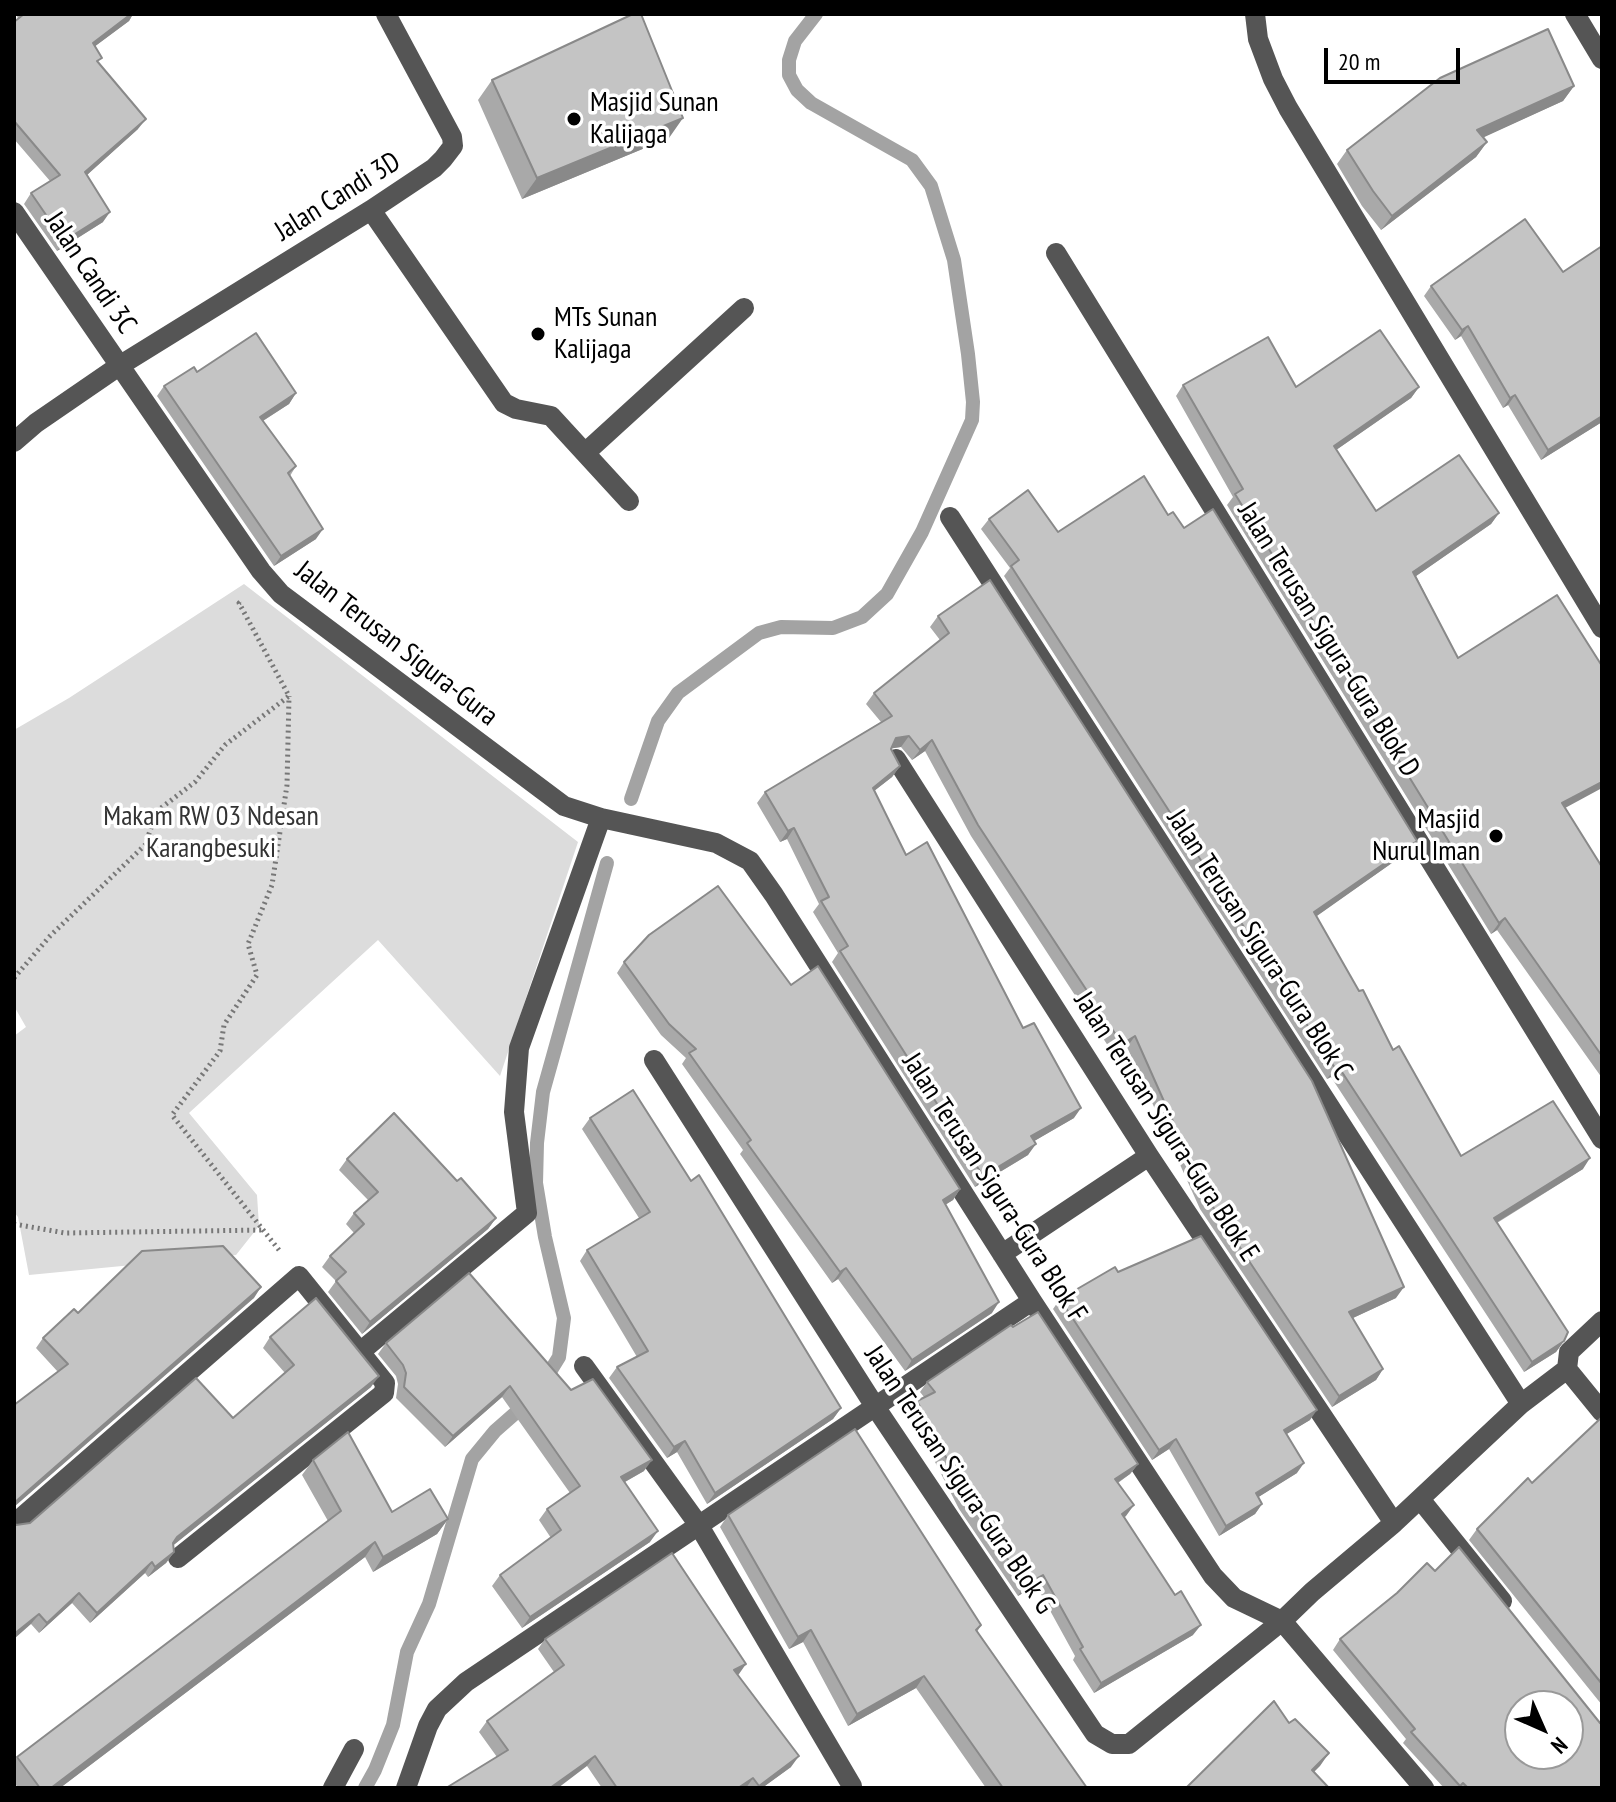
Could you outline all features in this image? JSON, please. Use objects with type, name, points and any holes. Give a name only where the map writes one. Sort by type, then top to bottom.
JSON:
[{"type":"street","name":"Jalan Candi 3D","points":[[14,442],[36,423],[119,366],[434,168],[453,146],[443,117],[386,14]]},
{"type":"street","points":[[1255,14],[1258,39],[1288,108],[1602,628]]},
{"type":"street","points":[[1575,14],[1602,59]]},
{"type":"street","points":[[371,210],[504,403],[516,409],[551,416],[629,501]]},
{"type":"street","name":"Jalan Candi 3C","points":[[14,212],[119,366]]},
{"type":"street","name":"Jalan Terusan Sigura-Gura Blok D","points":[[1056,253],[1602,1139]]},
{"type":"street","points":[[585,453],[744,308]]},
{"type":"street","name":"Jalan Terusan Sigura-Gura","points":[[119,366],[281,594],[564,806],[635,826]]},
{"type":"street","name":"Jalan Terusan Sigura-Gura Blok C","points":[[950,517],[1521,1404]]},
{"type":"street","name":"Jalan Terusan Sigura-Gura Blok E","points":[[896,759],[1149,1156],[1394,1523]]},
{"type":"street","points":[[360,1352],[527,1213],[514,1112],[519,1048],[601,818]]},
{"type":"street","name":"Jalan Terusan Sigura-Gura Blok F","points":[[635,826],[716,843],[750,861],[1032,1301],[1213,1576],[1234,1598],[1282,1621]]},
{"type":"street","name":"Jalan Terusan Sigura-Gura Blok G","points":[[654,1060],[876,1408],[1095,1734],[1112,1744],[1129,1744],[1282,1621],[1394,1523],[1521,1404],[1567,1369]]},
{"type":"street","points":[[1002,1254],[1149,1156]]},
{"type":"street","points":[[14,1524],[299,1276],[385,1383],[384,1393],[178,1558]]},
{"type":"street","points":[[406,1788],[437,1709],[466,1682],[1032,1301]]},
{"type":"street","points":[[1602,1321],[1569,1352],[1567,1369],[1602,1412]]},
{"type":"street","points":[[584,1366],[698,1524],[852,1786]]},
{"type":"street","points":[[1420,1499],[1516,1619]]},
{"type":"street","points":[[1282,1621],[1424,1788]]},
{"type":"street","points":[[333,1788],[354,1749]]},
{"type":"path","points":[[269,580],[239,603],[289,696],[287,785],[272,885],[248,944],[257,975],[224,1025],[220,1051],[172,1115],[299,1276]]},
{"type":"path","points":[[14,978],[50,936],[145,845],[157,811],[195,782],[225,745],[289,696]]},
{"type":"path","points":[[14,1224],[65,1233],[264,1230]]},
{"type":"green space","name":"Makam RW 03 Ndesan Karangbesuki","points":[[244,584],[578,842],[500,1076],[378,940],[189,1113],[257,1195],[259,1226],[236,1255],[29,1275],[18,1217],[14,1212],[14,1036],[26,1027],[14,1006],[14,730],[69,698]]},
{"type":"building","points":[[24,14],[131,14],[93,43],[102,58],[97,61],[146,119],[85,172],[110,212],[64,241],[31,193],[60,175],[14,121],[14,22]]},
{"type":"building","name":"Masjid Sunan Kalijaga","points":[[633,14],[641,14],[683,118],[537,178],[492,80]]},
{"type":"building","points":[[1548,29],[1574,86],[1477,130],[1487,142],[1392,216],[1347,150],[1440,78]]},
{"type":"building","points":[[1525,219],[1563,272],[1602,246],[1602,416],[1548,450],[1515,395],[1510,398],[1468,326],[1462,330],[1431,286]]},
{"type":"building","points":[[1380,330],[1419,387],[1334,446],[1376,511],[1459,455],[1499,513],[1413,572],[1458,658],[1557,595],[1602,666],[1602,782],[1562,803],[1602,867],[1602,1056],[1505,918],[1499,923],[1235,494],[1243,489],[1183,385],[1268,337],[1296,387]]},
{"type":"building","points":[[256,333],[296,393],[260,417],[296,466],[288,473],[323,529],[281,556],[164,386],[194,367],[197,372]]},
{"type":"building","points":[[1144,476],[1168,515],[1173,512],[1184,528],[1213,509],[1417,841],[1314,912],[1359,991],[1363,990],[1393,1050],[1399,1046],[1461,1156],[1553,1101],[1590,1158],[1494,1218],[1568,1332],[1564,1341],[1532,1362],[1338,1066],[1335,1068],[1011,566],[1019,560],[989,519],[1028,490],[1058,532]]},
{"type":"building","points":[[990,580],[1312,1081],[1404,1287],[1349,1312],[1383,1369],[1339,1396],[1207,1198],[1135,1036],[1122,1044],[978,825],[932,740],[920,750],[909,736],[896,738],[891,749],[900,766],[873,788],[906,855],[927,842],[1023,1028],[1034,1023],[1081,1108],[1031,1136],[1036,1144],[983,1176],[840,951],[848,946],[821,901],[829,897],[794,828],[788,831],[765,792],[892,716],[874,693],[949,633],[938,616]]},
{"type":"building","points":[[718,886],[791,985],[818,966],[960,1189],[943,1200],[999,1302],[912,1360],[846,1268],[840,1272],[747,1143],[751,1140],[689,1053],[696,1049],[669,1024],[624,962],[649,935]]},
{"type":"building","points":[[633,1090],[691,1181],[699,1175],[841,1408],[715,1493],[685,1441],[674,1447],[617,1367],[648,1351],[587,1250],[650,1212],[590,1118]]},
{"type":"building","points":[[394,1113],[457,1181],[461,1178],[496,1218],[370,1322],[336,1281],[346,1272],[330,1256],[364,1224],[354,1213],[378,1192],[347,1159]]},
{"type":"building","points":[[1201,1236],[1317,1410],[1284,1430],[1304,1463],[1256,1493],[1262,1504],[1226,1526],[1176,1439],[1159,1450],[1060,1299],[1115,1267],[1118,1272]]},
{"type":"building","points":[[223,1246],[261,1287],[14,1503],[14,1405],[68,1364],[43,1338],[74,1309],[78,1313],[142,1251]]},
{"type":"building","points":[[469,1273],[571,1390],[593,1379],[652,1460],[621,1477],[658,1531],[530,1617],[500,1575],[561,1530],[547,1509],[580,1486],[510,1386],[453,1436],[404,1387],[406,1373],[403,1365],[386,1343]]},
{"type":"building","points":[[316,1298],[379,1376],[177,1537],[173,1543],[174,1552],[155,1567],[152,1562],[97,1613],[79,1593],[47,1623],[39,1614],[14,1634],[14,1522],[16,1525],[30,1523],[196,1378],[233,1418],[294,1365],[270,1337]]},
{"type":"building","points":[[1038,1312],[1138,1464],[1115,1479],[1134,1505],[1122,1514],[1175,1595],[1181,1591],[1201,1625],[1101,1683],[1080,1649],[1083,1647],[1043,1575],[1025,1585],[967,1498],[917,1401],[935,1392],[927,1382],[1011,1325],[1013,1327]]},
{"type":"building","points":[[1602,1417],[1602,1684],[1477,1529],[1528,1478],[1532,1483]]},
{"type":"building","points":[[855,1429],[981,1625],[976,1630],[1087,1788],[1003,1788],[924,1676],[857,1714],[811,1630],[798,1637],[728,1515]]},
{"type":"building","points":[[348,1432],[392,1512],[430,1489],[448,1519],[383,1557],[375,1542],[51,1788],[40,1788],[17,1757],[341,1511],[313,1460]]},
{"type":"building","points":[[1459,1547],[1574,1690],[1504,1690],[1504,1770],[1584,1770],[1584,1703],[1602,1724],[1602,1788],[1468,1788],[1463,1783],[1460,1786],[1411,1732],[1415,1729],[1340,1639],[1397,1593],[1427,1563],[1435,1571]]},
{"type":"building","points":[[672,1553],[746,1664],[734,1670],[799,1756],[759,1786],[753,1778],[738,1788],[617,1788],[595,1756],[550,1788],[446,1788],[508,1750],[487,1721],[564,1665],[545,1639]]},
{"type":"building","points":[[1274,1701],[1289,1723],[1295,1719],[1329,1753],[1312,1770],[1329,1788],[1186,1788]]},
{"type":"waterway","points":[[631,799],[658,721],[678,693],[759,633],[781,627],[833,628],[862,617],[887,594],[922,532],[972,420],[968,354],[954,260],[931,186],[912,160],[811,103],[797,90],[789,75],[789,60],[795,41],[816,14]]},
{"type":"waterway","points":[[543,1383],[559,1357],[564,1318],[536,1183],[543,1092],[607,863]]},
{"type":"waterway","points":[[365,1788],[393,1725],[407,1652],[429,1604],[472,1459],[495,1431],[528,1402]]},
{"type":"place","name":"Masjid Sunan Kalijaga","points":[[574,119]]},
{"type":"place","name":"MTs Sunan Kalijaga","points":[[538,334]]},
{"type":"place","name":"Masjid Nurul Iman","points":[[1496,836]]}]
